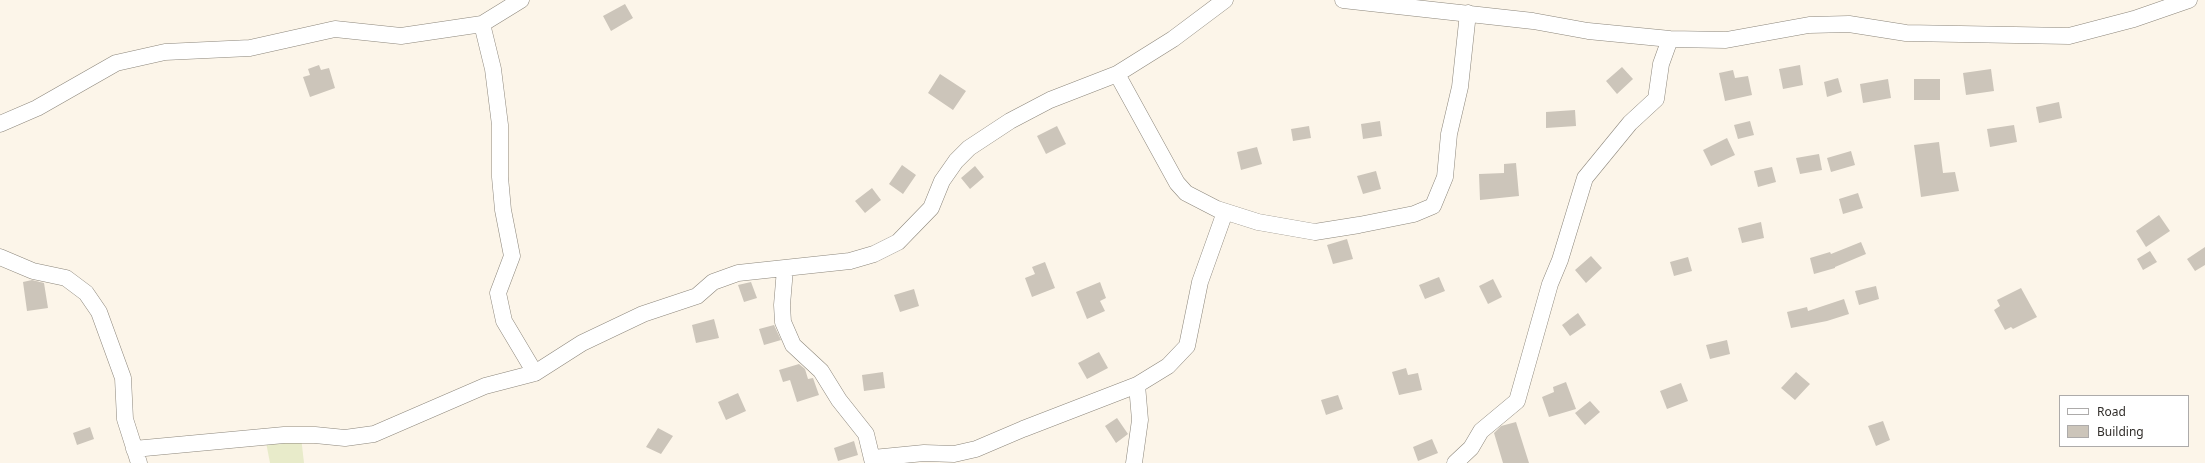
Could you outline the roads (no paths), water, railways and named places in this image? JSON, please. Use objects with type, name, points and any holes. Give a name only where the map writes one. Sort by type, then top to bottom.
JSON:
[{"type":"street","points":[[0,124],[37,108],[116,64],[165,52],[250,48],[335,29],[401,36],[482,24],[521,0]]},
{"type":"street","points":[[0,257],[33,271],[66,278],[86,293],[99,312],[123,378],[125,419],[137,456],[284,436],[315,435],[345,438],[374,434],[485,386],[535,373],[582,342],[643,314],[697,296],[713,282],[738,273],[850,261],[874,254],[898,242],[931,208],[942,181],[956,161],[969,148],[1010,121],[1050,100],[1117,74],[1173,39],[1225,0]]},
{"type":"street","points":[[1343,0],[1533,21],[1588,31],[1670,39],[1726,40],[1809,24],[1841,24],[1906,33],[2069,36],[2134,19],[2189,0]]},
{"type":"street","points":[[1117,74],[1177,183],[1186,193],[1225,212],[1258,222],[1315,232],[1414,214],[1433,206],[1445,177],[1449,134],[1460,87],[1468,13]]},
{"type":"street","points":[[482,24],[493,69],[500,125],[500,177],[503,210],[512,256],[498,293],[504,322],[535,373]]},
{"type":"street","points":[[1455,463],[1471,448],[1482,431],[1517,401],[1550,284],[1560,260],[1585,178],[1630,123],[1656,99],[1661,64],[1670,39]]},
{"type":"street","points":[[785,269],[782,305],[783,322],[793,345],[821,371],[839,400],[866,434],[873,461],[924,452],[954,454],[976,449],[1023,429],[1137,385],[1168,366],[1187,346],[1200,282],[1225,212]]},
{"type":"street","points":[[1134,463],[1140,420],[1137,385]]}]
